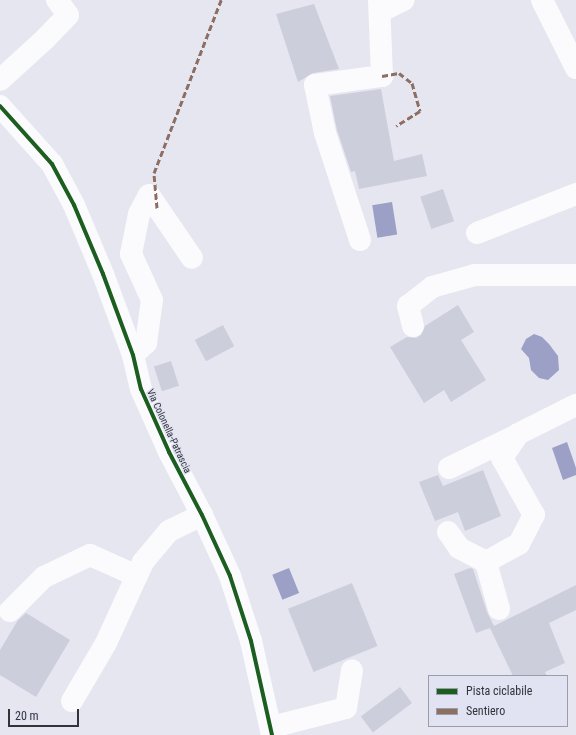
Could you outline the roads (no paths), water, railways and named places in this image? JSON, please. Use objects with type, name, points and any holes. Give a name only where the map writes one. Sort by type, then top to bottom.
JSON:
[{"type":"street","points":[[0,80],[45,39],[68,15],[57,0]]},
{"type":"street","points":[[360,240],[325,133],[315,85],[382,76],[380,5],[404,0]]},
{"type":"street","points":[[542,0],[576,68]]},
{"type":"street","name":"Via Colonella-Patrascia","points":[[0,106],[52,164],[77,212],[103,274],[133,355],[140,389],[169,452],[202,515],[230,576],[251,641],[272,731]]},
{"type":"street","points":[[477,233],[576,194]]},
{"type":"street","points":[[133,355],[146,343],[152,300],[131,254],[139,214],[149,195],[192,258]]},
{"type":"street","points":[[413,326],[408,306],[432,288],[475,275],[576,275]]},
{"type":"street","points":[[449,468],[576,405]]},
{"type":"street","points":[[486,562],[519,544],[534,515],[502,458],[518,434]]},
{"type":"street","points":[[72,701],[106,643],[143,562],[169,531],[202,515]]},
{"type":"street","points":[[448,532],[459,548],[486,562],[499,609]]},
{"type":"street","points":[[10,611],[44,577],[90,555],[137,576]]},
{"type":"street","points":[[272,731],[346,708],[352,670]]},
{"type":"water","points":[[392,202],[397,235],[377,238],[372,205]]},
{"type":"water","points":[[534,334],[542,337],[558,356],[559,370],[548,380],[539,378],[531,370],[529,358],[521,349],[526,339]]},
{"type":"water","points":[[567,442],[576,468],[576,475],[563,480],[552,448]]},
{"type":"water","points":[[289,568],[299,593],[282,600],[272,575]]}]
